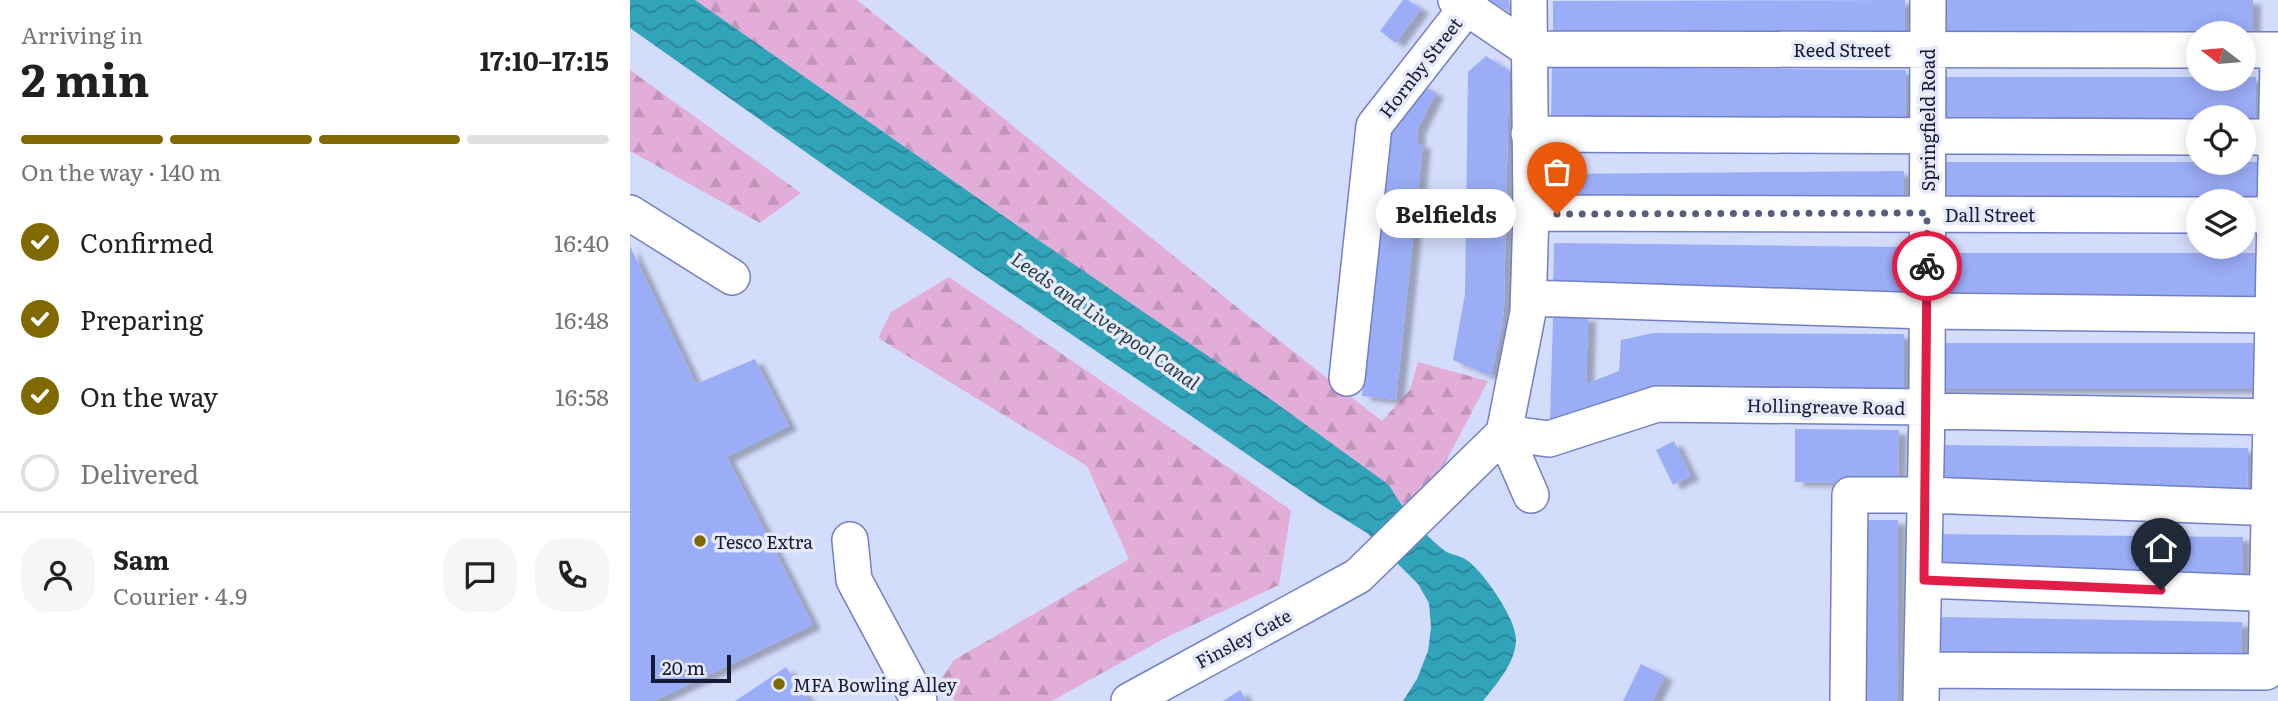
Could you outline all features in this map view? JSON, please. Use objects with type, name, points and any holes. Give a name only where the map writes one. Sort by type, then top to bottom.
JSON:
[{"type":"street","points":[[1529,0],[1529,298],[1504,433],[1531,495]]},
{"type":"street","name":"Springfield Road","points":[[1922,685],[1927,411],[1928,0]]},
{"type":"street","points":[[1459,2],[1528,49]]},
{"type":"street","name":"Hornby Street","points":[[1347,378],[1374,126],[1459,2]]},
{"type":"street","name":"Reed Street","points":[[1528,49],[2186,50]]},
{"type":"street","points":[[2256,50],[2278,50]]},
{"type":"street","points":[[1922,685],[2266,671],[2273,594],[2275,315],[2265,215],[2266,137],[2278,59]]},
{"type":"street","points":[[1529,134],[1928,138],[2186,137]]},
{"type":"street","points":[[630,213],[732,277]]},
{"type":"street","name":"Dall Street","points":[[1531,214],[2186,215]]},
{"type":"street","points":[[1529,298],[1927,311],[2275,315]]},
{"type":"street","name":"Hollingreave Road","points":[[1504,433],[1549,439],[1657,404],[1924,407],[1927,411],[2274,417]]},
{"type":"street","name":"Finsley Gate","points":[[1129,701],[1358,576],[1504,433]]},
{"type":"street","points":[[1848,701],[1850,495],[1925,495],[2274,508]]},
{"type":"street","points":[[850,540],[854,580],[919,701]]},
{"type":"street","points":[[1924,580],[2273,594]]},
{"type":"green space","points":[[695,0],[857,0],[1382,421],[1410,390],[1418,362],[1488,381],[1444,465],[1403,507],[1015,224]]},
{"type":"green space","points":[[630,70],[801,193],[760,223],[630,151]]},
{"type":"green space","points":[[949,277],[1291,510],[1279,585],[1165,638],[1052,701],[955,701],[940,681],[954,660],[1129,559],[1087,466],[878,338],[891,312]]},
{"type":"water","name":"Leeds and Liverpool Canal","points":[[630,0],[695,0],[1262,393],[1389,485],[1406,511],[1429,537],[1445,551],[1465,559],[1480,573],[1511,620],[1515,631],[1515,649],[1504,673],[1483,701],[1403,701],[1417,679],[1428,651],[1431,628],[1429,603],[1418,584],[1367,533],[1320,504],[851,184],[630,28]]},
{"type":"building","points":[[1403,0],[1408,0],[1421,9],[1396,43],[1380,31]]},
{"type":"building","points":[[1486,0],[1509,0],[1509,11]]},
{"type":"building","points":[[1905,0],[1905,37],[1553,39],[1553,1]]},
{"type":"building","points":[[1937,0],[2253,0],[2253,21],[2186,21],[2186,34],[1936,38]]},
{"type":"building","points":[[1486,56],[1509,71],[1504,307],[1491,376],[1453,360],[1465,294],[1468,72]]},
{"type":"building","points":[[1552,67],[1906,70],[1905,120],[1551,117]]},
{"type":"building","points":[[1940,77],[2186,77],[2186,91],[2256,91],[2256,105],[2186,105],[2186,123],[1940,124]]},
{"type":"building","points":[[1414,81],[1436,93],[1418,129],[1417,144],[1423,144],[1396,400],[1362,396],[1384,132]]},
{"type":"building","points":[[1943,162],[2186,162],[2186,175],[2256,175],[2256,162],[2259,162],[2260,208],[2256,206],[2256,189],[2186,189],[2186,202],[1943,208]]},
{"type":"building","points":[[1904,171],[1904,207],[1550,211],[1550,174]]},
{"type":"building","points":[[1554,243],[1904,247],[1904,298],[1553,294]]},
{"type":"building","name":"Tesco Extra","points":[[630,246],[696,384],[755,359],[789,426],[727,457],[813,625],[654,701],[630,701]]},
{"type":"building","points":[[1938,253],[2186,253],[2186,259],[2255,259],[2255,299],[1939,299]]},
{"type":"building","points":[[1553,317],[1588,317],[1586,384],[1619,371],[1621,340],[1654,333],[1904,334],[1904,388],[1658,384],[1550,421]]},
{"type":"building","points":[[1937,343],[2253,343],[2253,389],[1936,389]]},
{"type":"building","points":[[1795,429],[1899,430],[1898,483],[1795,482]]},
{"type":"building","points":[[1674,441],[1691,476],[1673,485],[1656,450]]},
{"type":"building","points":[[1936,445],[2248,448],[2247,491],[1936,488]]},
{"type":"building","points":[[1862,520],[1898,520],[1898,701],[1851,701]]},
{"type":"building","points":[[1935,534],[2243,537],[2243,582],[1935,579]]},
{"type":"building","points":[[1935,617],[2242,622],[2241,662],[1934,657]]},
{"type":"building","points":[[1641,664],[1665,676],[1653,701],[1623,701]]},
{"type":"building","name":"MFA Bowling Alley","points":[[786,667],[809,701],[735,701]]},
{"type":"building","points":[[1240,690],[1247,701],[1223,701]]},
{"type":"way so far","points":[[1557,214],[1927,213],[1927,266]]},
{"type":"place","name":"Belfields","points":[[1557,214]]},
{"type":"place","name":"Tesco Extra","points":[[700,541]]},
{"type":"place","name":"MFA Bowling Alley","points":[[779,684]]},
{"type":"route","points":[[1927,266],[1924,580],[2161,590]]}]
